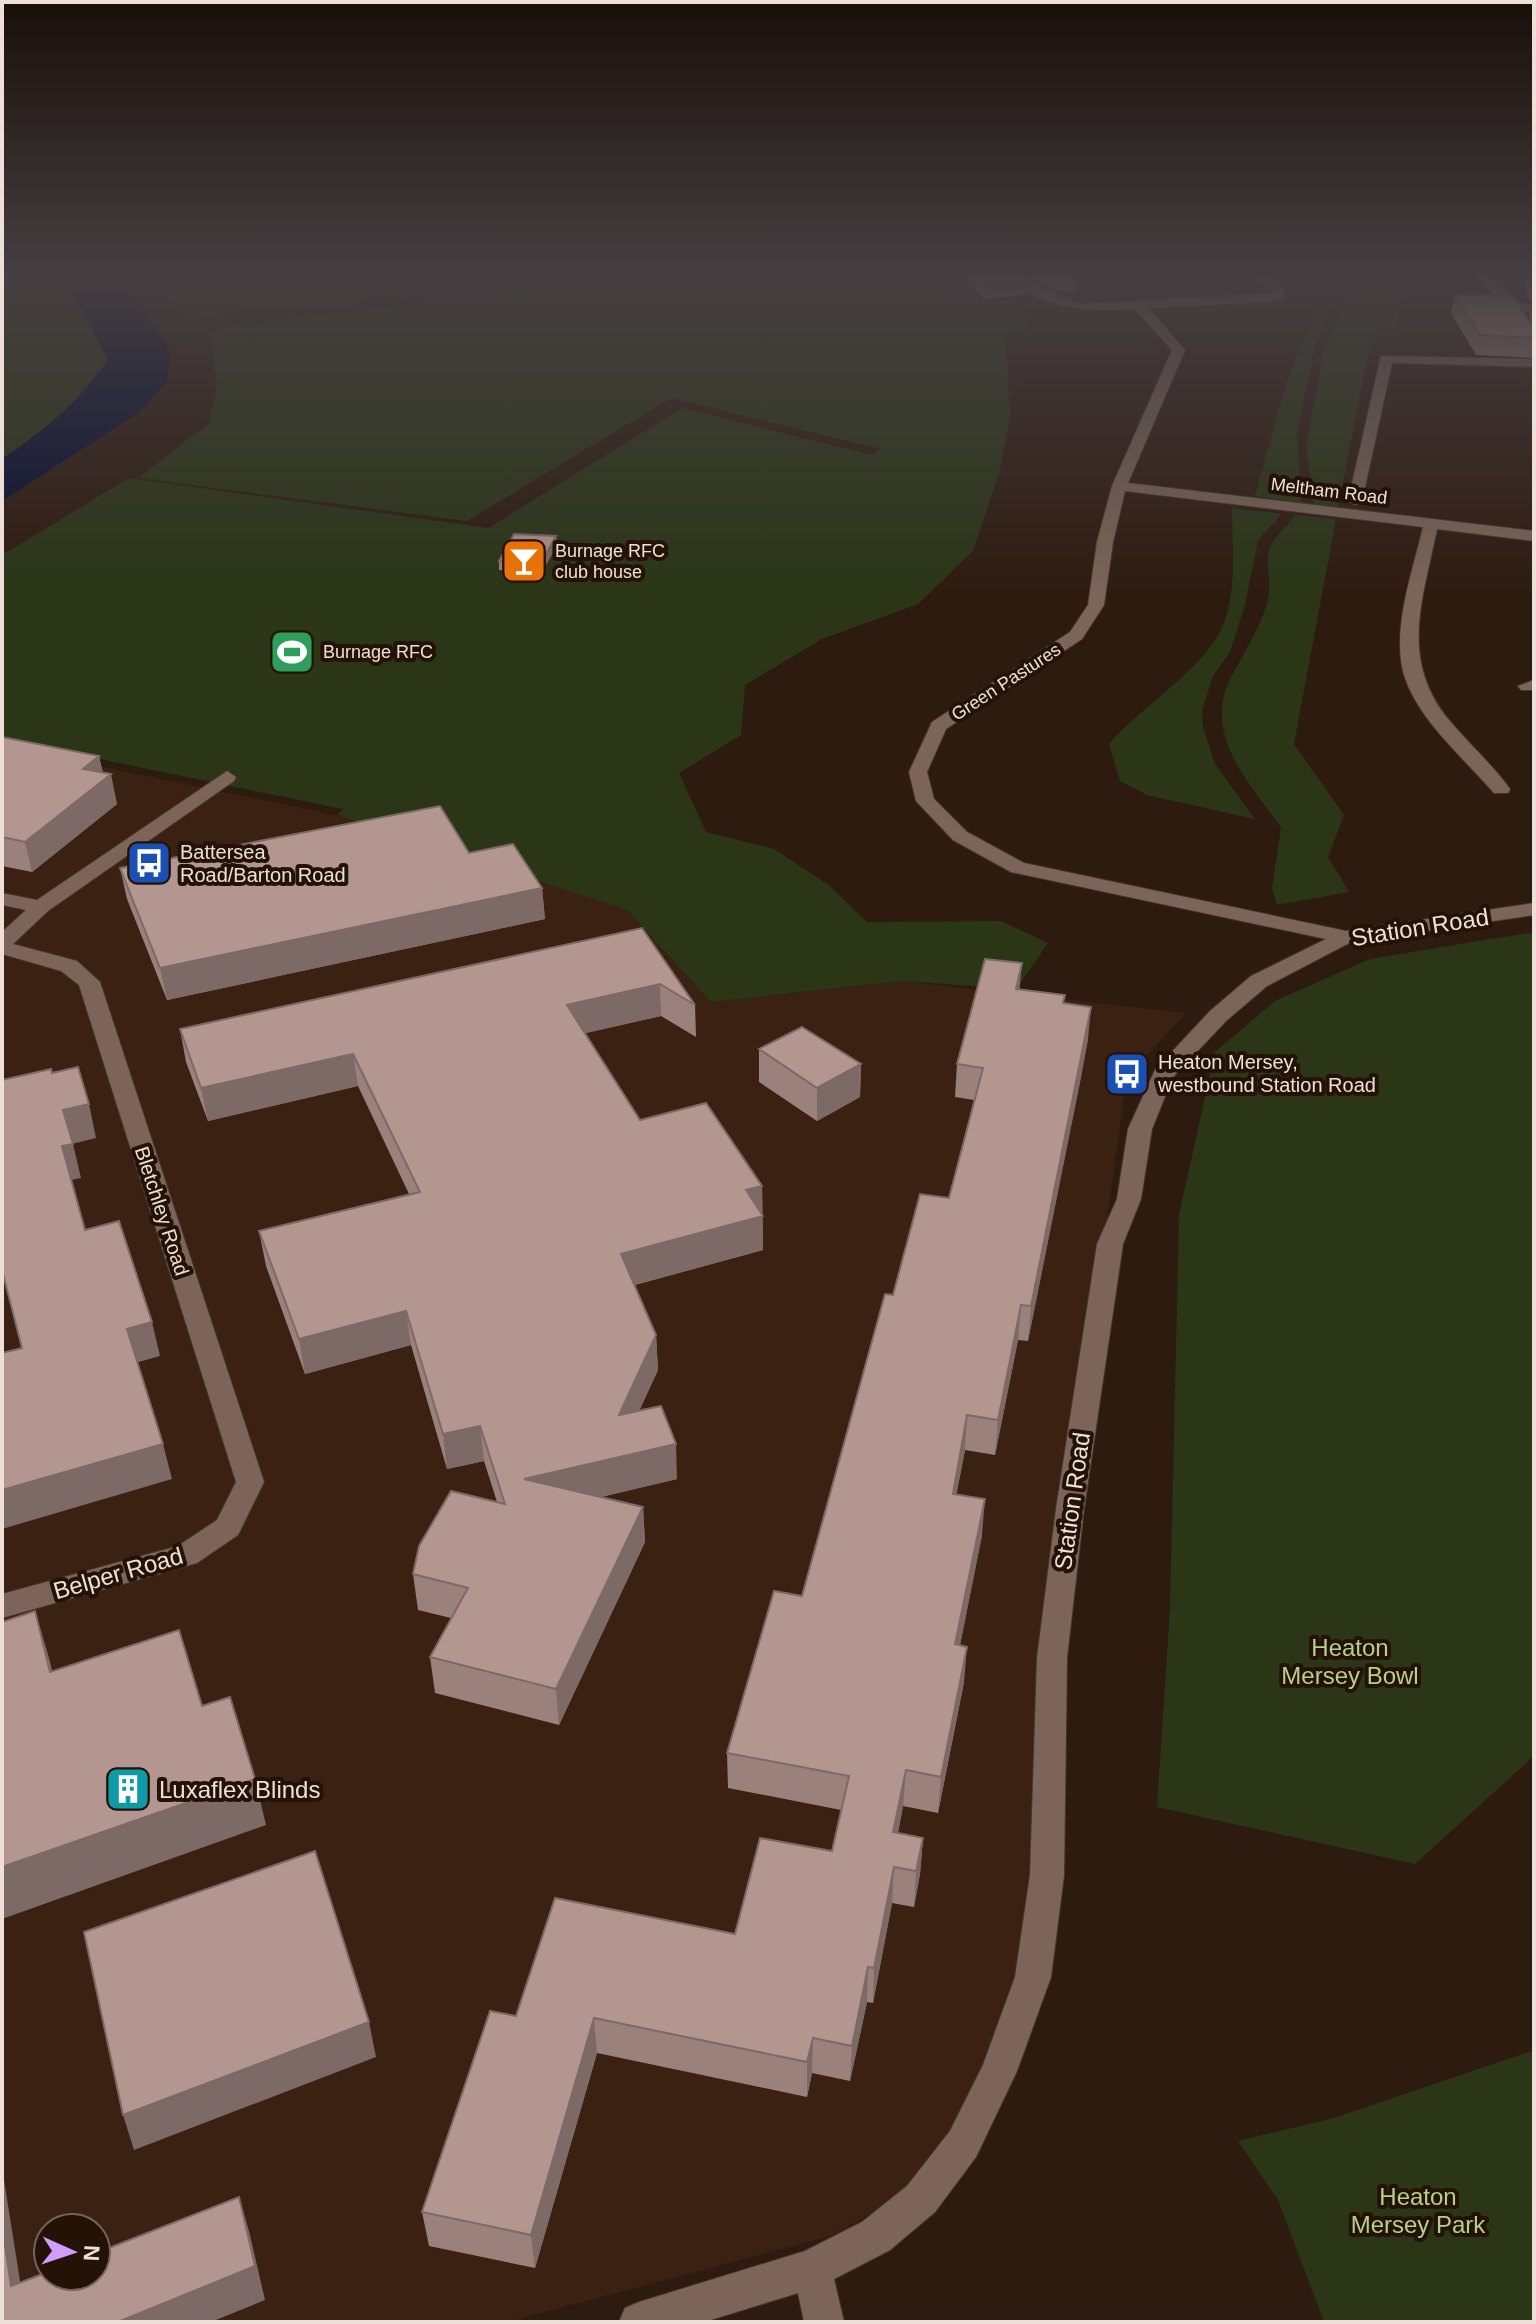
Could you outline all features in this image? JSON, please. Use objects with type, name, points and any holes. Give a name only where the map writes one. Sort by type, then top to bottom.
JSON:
[{"type":"street","name":"Green Pastures","points":[[1166,380],[1119,486],[1105,542],[1096,605],[1076,635],[938,726],[918,772],[925,801],[960,836],[1018,868],[1346,937]]},
{"type":"street","points":[[1355,501],[1381,380]]},
{"type":"street","name":"Meltham Road","points":[[1119,486],[1534,536]]},
{"type":"street","points":[[1431,523],[1410,648],[1412,675],[1429,704],[1501,789]]},
{"type":"street","points":[[2,946],[41,907],[227,777]]},
{"type":"street","points":[[2,899],[41,907]]},
{"type":"street","name":"Station Road","points":[[639,2322],[812,2269],[876,2236],[921,2199],[963,2144],[999,2071],[1033,1977],[1047,1875],[1052,1658],[1070,1509],[1110,1244],[1129,1199],[1140,1129],[1163,1075],[1218,1016],[1259,981],[1346,937],[1534,909]]},
{"type":"street","name":"Green Pastures","points":[[1235,914],[1273,929],[1302,959]]},
{"type":"street","name":"Bletchley Road","points":[[2,946],[69,966],[89,982],[250,1482],[228,1527]]},
{"type":"street","name":"Belper Road","points":[[2,1606],[187,1555],[228,1527]]},
{"type":"street","points":[[812,2269],[824,2322]]},
{"type":"shaded area","points":[[2,746],[446,838],[627,910],[711,1002],[901,981],[1186,1013],[1127,1077],[1050,1623],[1047,1875],[1002,2100],[921,2185],[831,2236],[507,2322],[2,2322]]},
{"type":"green space","points":[[2,380],[92,380],[60,414],[2,459]]},
{"type":"green space","points":[[216,380],[1008,380],[1010,417],[1000,470],[973,551],[918,604],[822,639],[745,685],[741,735],[679,773],[706,832],[774,849],[830,886],[867,922],[1001,921],[1048,943],[1016,989],[901,981],[711,1002],[627,910],[337,815],[343,809],[2,739],[2,551],[7,552],[129,478],[488,528],[682,408],[871,455],[880,449],[671,398],[467,521],[138,478],[209,423]]},
{"type":"green space","points":[[1288,380],[1308,380],[1297,432],[1301,503],[1255,496]]},
{"type":"green space","points":[[1318,380],[1363,380],[1338,507],[1314,504],[1306,447]]},
{"type":"green space","points":[[1232,508],[1282,514],[1258,540],[1245,605],[1230,652],[1213,676],[1202,710],[1203,727],[1215,764],[1255,819],[1147,795],[1120,781],[1109,744],[1201,658],[1221,630],[1232,585]]},
{"type":"green space","points":[[1295,515],[1336,519],[1294,744],[1344,815],[1328,857],[1349,892],[1277,905],[1272,888],[1281,827],[1231,753],[1224,734],[1222,713],[1225,692],[1266,606],[1269,549]]},
{"type":"green space","name":"Heaton Mersey Bowl","points":[[1534,932],[1534,1756],[1415,1864],[1157,1807],[1170,1609],[1179,1215],[1215,1052],[1275,1001],[1370,959]]},
{"type":"green space","name":"Heaton Mersey Park","points":[[1534,2050],[1534,2322],[1324,2322],[1278,2200],[1238,2141],[1334,2118]]},
{"type":"water","points":[[92,380],[167,380],[138,413],[2,501],[2,459],[60,415]]},
{"type":"building","points":[[514,534],[556,536],[541,563],[499,561]]},
{"type":"building","points":[[2,737],[99,756],[83,769],[111,774],[25,842],[2,837]]},
{"type":"building","points":[[440,806],[469,853],[513,844],[542,888],[160,968],[120,868]]},
{"type":"building","points":[[642,928],[695,1005],[660,984],[567,1005],[640,1120],[706,1103],[762,1186],[746,1190],[763,1216],[621,1254],[656,1335],[619,1415],[661,1406],[676,1444],[524,1479],[643,1507],[556,1689],[430,1657],[468,1588],[413,1574],[419,1546],[451,1491],[505,1504],[480,1426],[443,1434],[406,1311],[299,1339],[259,1231],[420,1192],[353,1054],[201,1088],[180,1029]]},
{"type":"building","points":[[985,959],[1022,963],[1016,989],[1065,995],[1063,1003],[1091,1007],[1031,1306],[1021,1305],[998,1420],[967,1415],[953,1494],[985,1499],[955,1644],[967,1647],[941,1777],[906,1770],[893,1832],[923,1838],[916,1871],[894,1867],[874,1968],[868,1967],[852,2046],[813,2038],[807,2062],[594,2018],[531,2235],[422,2212],[490,2011],[516,2016],[555,1898],[735,1934],[760,1838],[832,1851],[849,1776],[727,1753],[774,1591],[802,1596],[885,1294],[893,1295],[920,1194],[949,1198],[983,1068],[957,1064]]},
{"type":"building","points":[[802,1027],[861,1064],[817,1088],[759,1049]]},
{"type":"building","points":[[78,1067],[89,1104],[63,1110],[73,1144],[62,1146],[85,1230],[119,1221],[152,1322],[127,1329],[163,1444],[2,1490],[2,1353],[22,1348],[2,1270],[2,1080],[51,1069],[52,1073]]},
{"type":"building","name":"Luxaflex Blinds","points":[[35,1611],[50,1672],[179,1630],[202,1706],[230,1697],[255,1779],[2,1867],[2,1622]]},
{"type":"building","points":[[315,1851],[369,2022],[123,2115],[84,1932]]},
{"type":"building","points":[[239,2197],[255,2266],[118,2322],[2,2322],[2,2225],[11,2286],[32,2278],[32,2292],[112,2292],[112,2247]]},
{"type":"place","name":"Burnage RFC club house","points":[[524,561]]},
{"type":"place","name":"Burnage RFC","points":[[292,652]]},
{"type":"place","name":"Battersea Road/Barton Road","points":[[149,863]]},
{"type":"place","name":"Heaton Mersey, westbound Station Road","points":[[1127,1074]]},
{"type":"place","name":"Luxaflex Blinds","points":[[128,1789]]}]
